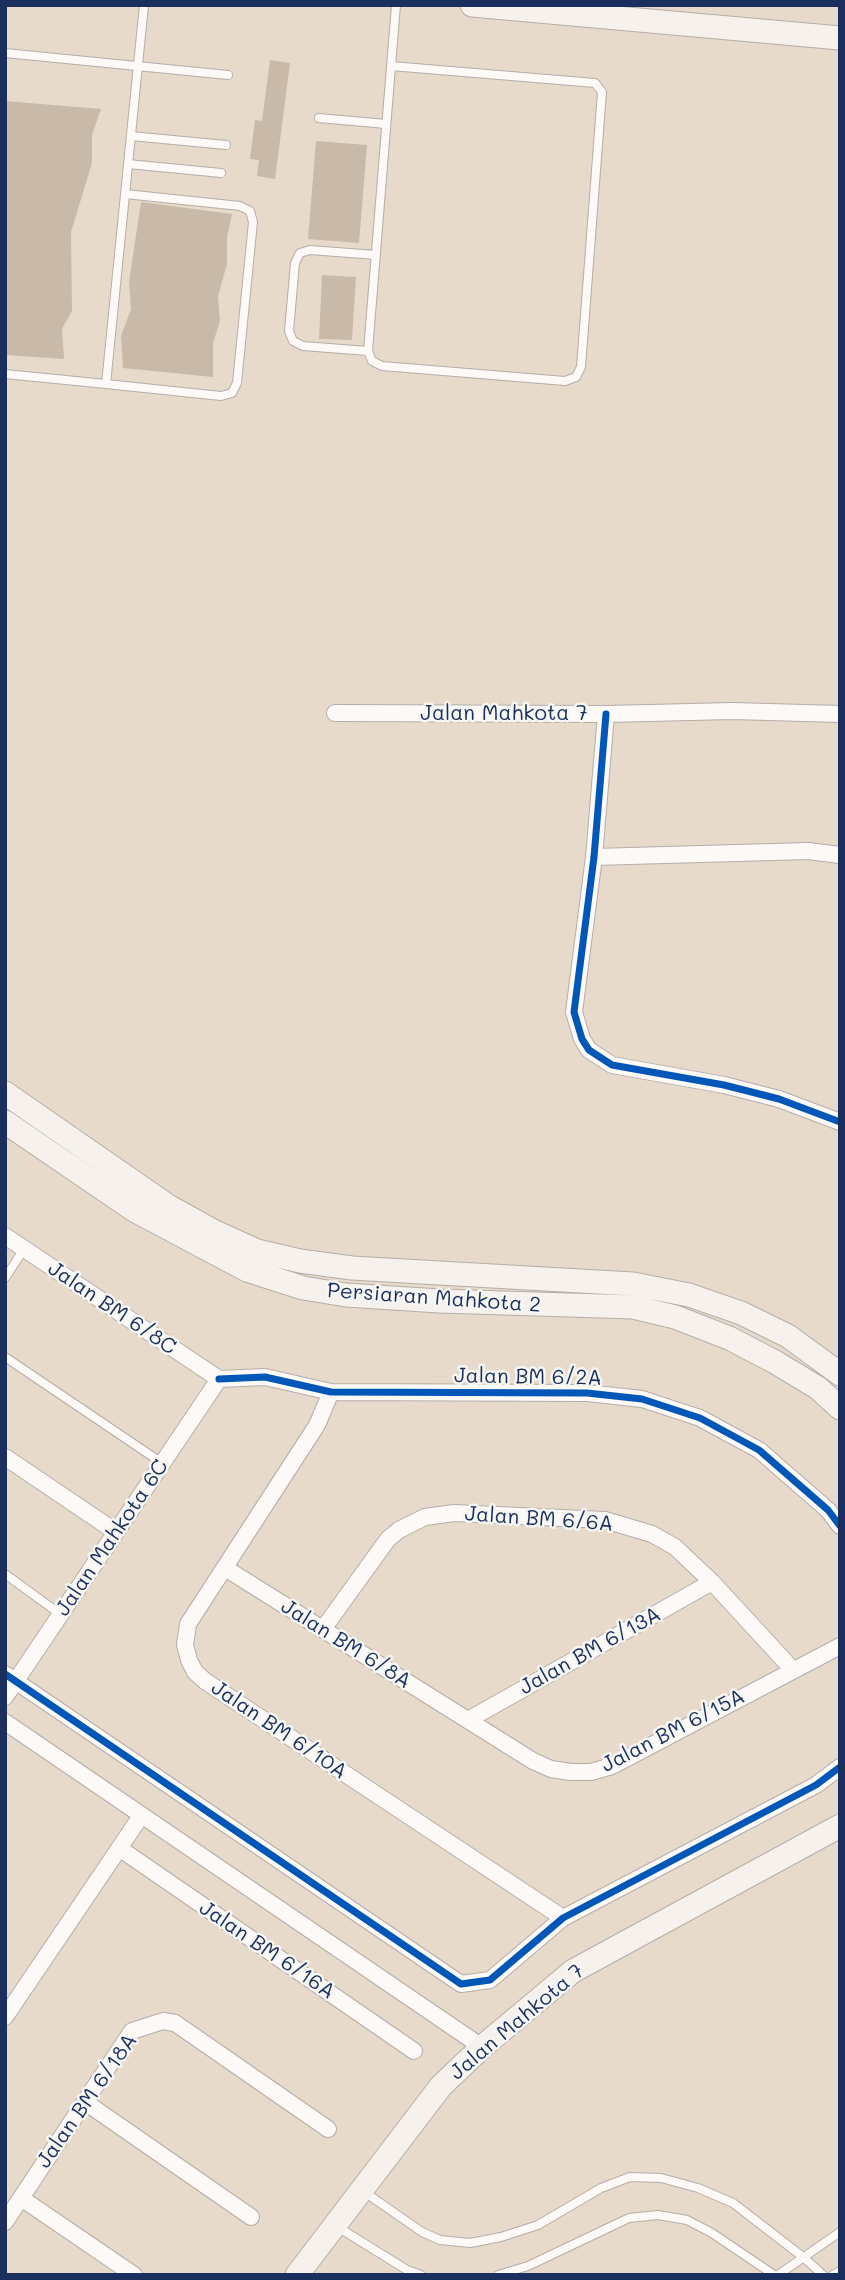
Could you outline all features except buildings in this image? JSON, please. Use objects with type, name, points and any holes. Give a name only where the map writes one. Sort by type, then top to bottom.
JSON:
[{"type":"main road","points":[[472,5],[840,38]]},
{"type":"main road","name":"Persiaran Mahkota 2","points":[[5,1093],[168,1206],[215,1233],[257,1251],[300,1261],[352,1268],[634,1284],[689,1295],[741,1313],[788,1336],[840,1374]]},
{"type":"main road","name":"Persiaran Mahkota 2","points":[[5,1122],[134,1210],[247,1270],[303,1288],[346,1296],[633,1307],[675,1317],[729,1338],[818,1388],[840,1408]]},
{"type":"main road","name":"Jalan Mahkota 7","points":[[297,2275],[439,2089],[482,2047],[580,1967],[840,1826]]},
{"type":"street","name":"Jalan Mahkota 7","points":[[335,713],[606,714],[733,710],[840,715]]},
{"type":"street","points":[[606,714],[594,857],[574,1012],[582,1039],[590,1050],[612,1065],[724,1085],[779,1099],[840,1122]]},
{"type":"street","points":[[594,857],[808,850],[840,855]]},
{"type":"street","name":"Jalan BM 6/8C","points":[[5,1236],[219,1379]]},
{"type":"street","name":"Jalan BM 6/2A","points":[[219,1379],[265,1377],[331,1392],[587,1393],[642,1399],[700,1418],[759,1450],[828,1510],[840,1526]]},
{"type":"street","name":"Jalan Mahkota 6C","points":[[5,1697],[11,1678],[61,1614],[219,1379]]},
{"type":"street","name":"Jalan BM 6/10A","points":[[331,1392],[317,1425],[192,1618],[186,1631],[188,1660],[200,1676],[563,1917]]},
{"type":"street","points":[[5,1457],[116,1532]]},
{"type":"street","name":"Jalan BM 6/6A","points":[[323,1629],[388,1539],[412,1522],[440,1514],[605,1520],[660,1537],[682,1552],[793,1670]]},
{"type":"street","name":"Jalan BM 6/8A","points":[[225,1568],[468,1720]]},
{"type":"street","name":"Jalan BM 6/13A","points":[[468,1720],[712,1582]]},
{"type":"street","name":"Jalan BM 6/15A","points":[[468,1720],[542,1765],[571,1772],[591,1772],[620,1762],[840,1646]]},
{"type":"street","points":[[11,1678],[461,1984],[490,1980],[563,1917],[816,1785],[840,1767]]},
{"type":"street","points":[[5,1722],[482,2047]]},
{"type":"street","points":[[5,2017],[141,1816]]},
{"type":"street","name":"Jalan BM 6/16A","points":[[119,1848],[414,2051]]},
{"type":"street","name":"Jalan BM 6/18A","points":[[5,2222],[132,2031],[167,2020],[328,2129]]},
{"type":"street","points":[[85,2102],[251,2217]]},
{"type":"street","points":[[21,2198],[134,2275]]},
{"type":"lane","points":[[106,384],[144,5]]},
{"type":"lane","points":[[391,66],[594,83],[602,92],[581,367],[576,377],[565,381],[382,366],[372,360],[368,351],[386,124],[396,5]]},
{"type":"lane","points":[[5,52],[228,75]]},
{"type":"lane","points":[[319,118],[386,124]]},
{"type":"lane","points":[[131,136],[226,145]]},
{"type":"lane","points":[[128,164],[221,173]]},
{"type":"lane","points":[[5,374],[221,396],[232,393],[237,383],[253,222],[250,211],[240,206],[125,194]]},
{"type":"lane","points":[[368,351],[303,346],[292,341],[289,331],[295,263],[300,253],[310,250],[376,255]]},
{"type":"lane","points":[[5,1278],[24,1249]]},
{"type":"lane","points":[[5,1357],[162,1463]]},
{"type":"lane","points":[[5,1574],[61,1614]]},
{"type":"lane","points":[[362,2189],[422,2232],[440,2240],[470,2243],[501,2237],[538,2225],[601,2188],[630,2177],[661,2178],[698,2188],[733,2203],[823,2275]]},
{"type":"lane","points":[[498,2275],[528,2266],[629,2218],[658,2215],[687,2220],[776,2275],[840,2232]]},
{"type":"lane","points":[[335,2225],[407,2270],[421,2275]]},
{"type":"lane","points":[[833,2275],[840,2271]]},
{"type":"cycle path","points":[[606,714],[594,857],[574,1012],[582,1039],[589,1050],[612,1065],[724,1085],[779,1099],[840,1122]]},
{"type":"cycle path","points":[[219,1379],[265,1377],[331,1392],[587,1393],[642,1399],[700,1418],[759,1450],[828,1510],[840,1526]]},
{"type":"cycle path","points":[[5,1674],[461,1984],[490,1980],[563,1918],[816,1785],[840,1767]]}]
